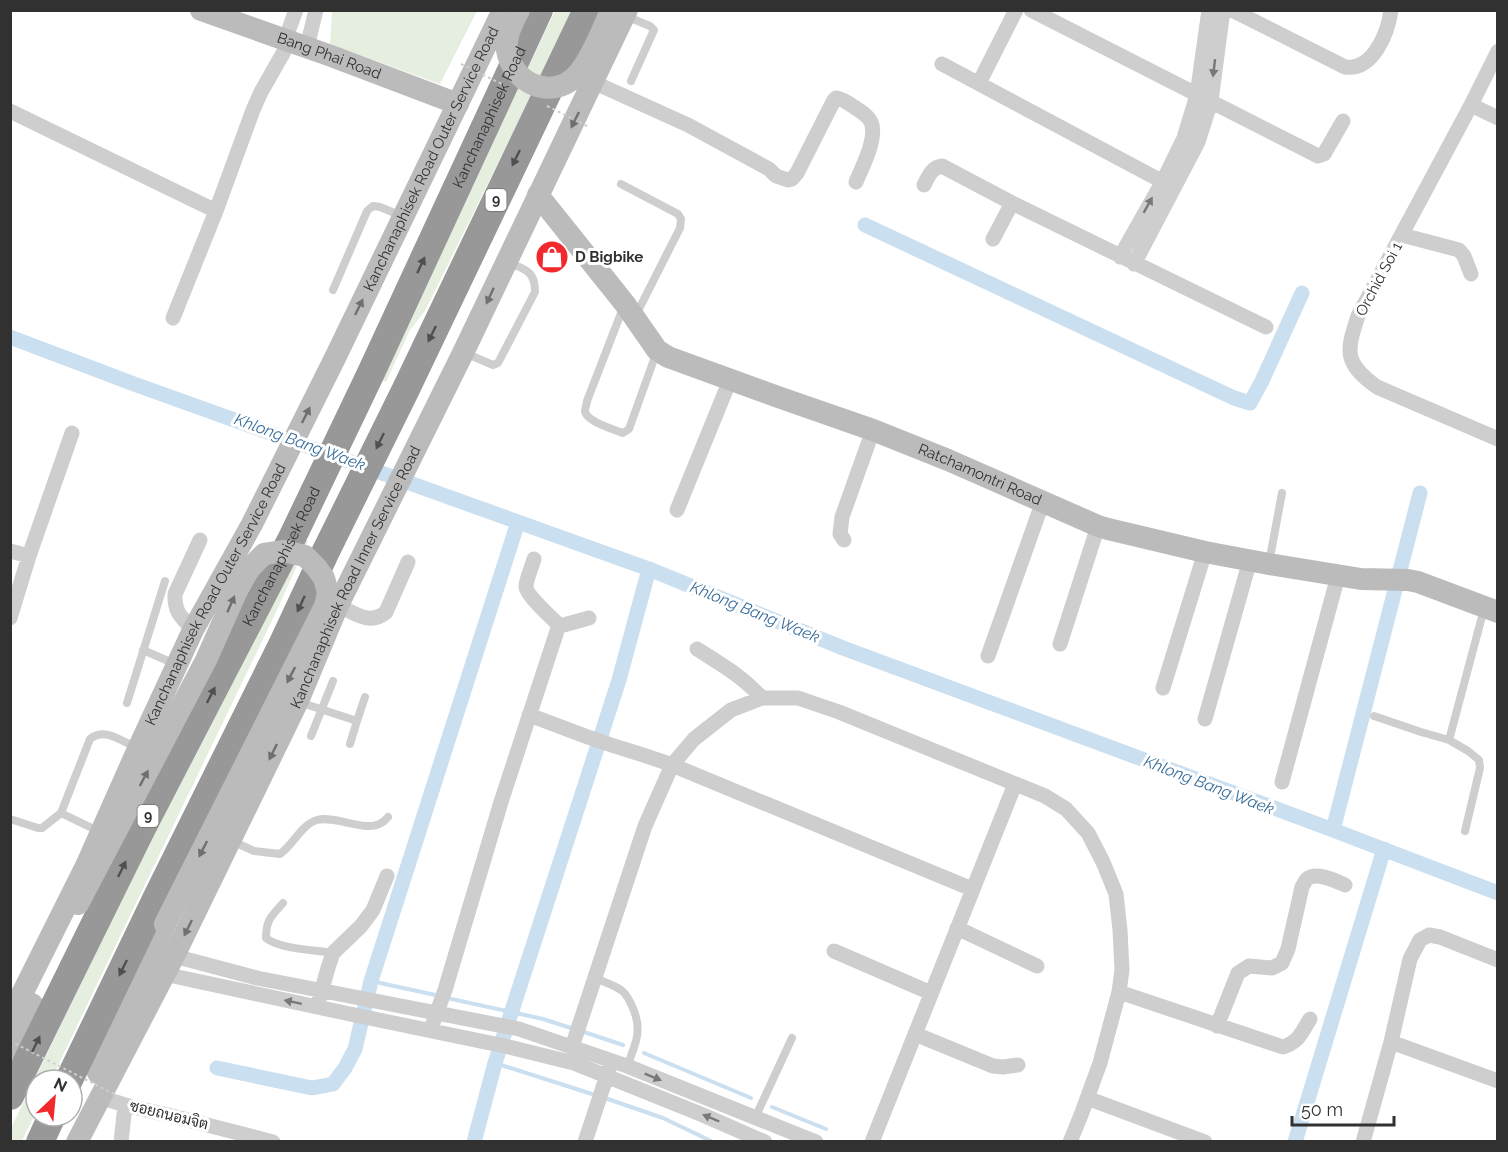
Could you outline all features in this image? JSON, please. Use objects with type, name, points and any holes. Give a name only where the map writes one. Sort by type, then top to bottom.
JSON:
[{"type":"highway","name":"Kanchanaphisek Road","points":[[10,1096],[142,828],[292,538],[539,10]]},
{"type":"highway","name":"9","points":[[75,1068],[406,389],[587,10]]},
{"type":"highway","points":[[40,1142],[46,1128]]},
{"type":"main road","name":"Bang Phai Road","points":[[201,10],[458,104]]},
{"type":"main road","name":"Kanchanaphisek Road Outer Service Road","points":[[10,1018],[81,876],[194,630],[252,524],[334,360],[503,10]]},
{"type":"main road","points":[[519,10],[508,34],[506,48],[511,63],[521,78],[544,88],[558,87],[578,75],[621,12]]},
{"type":"main road","name":"Kanchanaphisek Road Inner Service Road","points":[[77,1142],[113,1099],[169,965],[298,701],[338,605],[507,262],[593,81],[621,12]]},
{"type":"main road","points":[[538,195],[630,310],[657,350]]},
{"type":"main road","name":"Ratchamontri Road","points":[[657,350],[668,357],[730,380],[873,429],[1098,526],[1205,552],[1338,576],[1408,580],[1427,584],[1494,610]]},
{"type":"main road","points":[[10,1048],[78,904],[206,660],[239,586],[250,568],[264,554],[284,551],[305,556],[324,578],[327,593],[325,606],[165,924],[102,1062],[69,1142]]},
{"type":"street","points":[[294,43],[296,10]]},
{"type":"street","points":[[173,318],[261,92],[316,10]]},
{"type":"street","points":[[979,83],[1016,10]]},
{"type":"street","points":[[1031,10],[1318,156],[1324,154],[1343,122]]},
{"type":"street","points":[[1204,98],[1209,10]]},
{"type":"street","points":[[1127,260],[1169,184],[1198,142],[1204,98],[1223,10]]},
{"type":"street","points":[[1232,10],[1345,67],[1352,68],[1360,66],[1380,45],[1392,10]]},
{"type":"street","name":"Orchid Soi 1","points":[[1497,51],[1471,105],[1358,316],[1350,341],[1349,353],[1363,377],[1377,387],[1497,439]]},
{"type":"street","points":[[942,64],[1169,184]]},
{"type":"street","points":[[593,81],[688,126],[788,180],[792,179],[796,173],[834,100],[841,99],[866,115],[873,129],[872,140],[855,182]]},
{"type":"street","points":[[1471,105],[1497,118]]},
{"type":"street","points":[[10,111],[216,211]]},
{"type":"street","points":[[924,185],[932,171],[942,166],[1012,203],[1266,327]]},
{"type":"street","points":[[993,239],[1012,203]]},
{"type":"street","points":[[1402,235],[1460,250],[1471,274]]},
{"type":"street","points":[[677,510],[730,380]]},
{"type":"street","points":[[844,540],[840,534],[842,518],[873,429]]},
{"type":"street","points":[[10,618],[72,433]]},
{"type":"street","points":[[988,656],[1043,501]]},
{"type":"street","points":[[1060,644],[1098,526]]},
{"type":"street","points":[[194,630],[178,613],[175,594],[200,540]]},
{"type":"street","points":[[10,551],[29,556]]},
{"type":"street","points":[[1163,688],[1205,552]]},
{"type":"street","points":[[534,559],[526,585],[527,590],[560,627]]},
{"type":"street","points":[[338,605],[363,617],[372,619],[380,617],[386,612],[408,562]]},
{"type":"street","points":[[1205,719],[1259,562]]},
{"type":"street","points":[[1282,782],[1338,576]]},
{"type":"street","points":[[430,1031],[557,631],[560,627],[590,618]]},
{"type":"street","points":[[697,649],[748,682],[762,698]]},
{"type":"street","points":[[572,1047],[645,826],[672,765],[694,739],[731,710],[762,698],[798,698],[839,712],[1045,796],[1066,809],[1088,832],[1116,894],[1122,960],[1119,993],[1100,1063],[1070,1142]]},
{"type":"street","points":[[529,715],[672,765],[972,889]]},
{"type":"street","points":[[872,1142],[1014,784]]},
{"type":"street","points":[[317,1007],[333,953],[361,926],[373,909],[387,876]]},
{"type":"street","points":[[1217,1026],[1238,973],[1249,966],[1272,968],[1282,963],[1288,949],[1302,887],[1306,879],[1320,876],[1346,885]]},
{"type":"street","points":[[957,928],[1037,966]]},
{"type":"street","points":[[1363,1142],[1391,1042],[1410,959],[1420,940],[1429,935],[1440,937],[1497,960]]},
{"type":"street","points":[[834,951],[931,993]]},
{"type":"street","points":[[169,965],[257,978],[381,1002],[441,1001],[488,1023],[519,1029],[572,1047],[609,1068],[765,1142]]},
{"type":"street","points":[[169,965],[317,1007],[574,1063],[609,1068],[627,1066],[816,1142]]},
{"type":"street","points":[[1119,993],[1283,1047],[1298,1040],[1310,1019]]},
{"type":"street","points":[[915,1034],[993,1066],[1018,1065]]},
{"type":"street","points":[[1391,1042],[1497,1081]]},
{"type":"street","points":[[585,1142],[609,1068]]},
{"type":"street","points":[[1087,1098],[1205,1142]]},
{"type":"street","points":[[113,1099],[121,1142]]},
{"type":"street","name":"ซอยถนอมจิต","points":[[113,1099],[262,1140]]},
{"type":"lane","points":[[621,12],[654,30],[631,81]]},
{"type":"lane","points":[[621,184],[678,214],[681,219],[680,228],[630,310],[587,401],[585,410],[588,418],[623,433],[629,429],[657,350]]},
{"type":"lane","points":[[333,290],[367,211],[373,206],[404,216]]},
{"type":"lane","points":[[463,352],[493,365],[498,363],[535,292],[533,276],[528,271],[507,262]]},
{"type":"lane","points":[[1259,562],[1282,493]]},
{"type":"lane","points":[[127,703],[165,581]]},
{"type":"lane","points":[[1449,740],[1494,610]]},
{"type":"lane","points":[[143,650],[177,665]]},
{"type":"lane","points":[[311,736],[333,681]]},
{"type":"lane","points":[[350,744],[365,697]]},
{"type":"lane","points":[[298,701],[357,721]]},
{"type":"lane","points":[[1374,716],[1449,740],[1479,760],[1480,768],[1465,831]]},
{"type":"lane","points":[[10,819],[42,828],[61,813],[90,740],[97,734],[106,734],[138,748]]},
{"type":"lane","points":[[61,813],[101,833]]},
{"type":"lane","points":[[230,840],[254,851],[280,854],[289,848],[303,829],[318,819],[375,825],[381,824],[388,817]]},
{"type":"lane","points":[[283,903],[268,921],[266,938],[281,945],[333,953]]},
{"type":"lane","points":[[595,978],[627,994],[636,1013],[639,1026],[637,1040],[627,1066]]},
{"type":"lane","points":[[755,1118],[792,1038]]},
{"type":"path","points":[[10,1041],[113,1099]]},
{"type":"green space","points":[[332,11],[477,11],[440,84],[330,44]]},
{"type":"green space","points":[[555,11],[573,11],[425,311],[410,330],[386,382],[380,379],[409,314]]},
{"type":"green space","points":[[303,539],[308,541],[57,1068],[40,1068],[281,570]]},
{"type":"green space","points":[[24,1101],[24,1128],[28,1128],[22,1141],[11,1141],[10,1130]]},
{"type":"waterway","points":[[865,225],[1234,398],[1250,403],[1302,293]]},
{"type":"waterway","name":"Khlong Bang Waek","points":[[10,337],[134,384],[649,569],[843,648],[1498,893]]},
{"type":"waterway","points":[[1333,830],[1420,493]]},
{"type":"waterway","points":[[217,1068],[312,1088],[333,1084],[345,1068],[355,1049],[371,981],[518,522]]},
{"type":"waterway","points":[[474,1142],[495,1063],[619,680],[649,569]]},
{"type":"waterway","points":[[1295,1142],[1384,849]]},
{"type":"waterway","points":[[371,981],[440,996]]},
{"type":"waterway","points":[[447,998],[543,1019],[574,1029]]},
{"type":"waterway","points":[[581,1031],[623,1045]]},
{"type":"waterway","points":[[644,1053],[751,1098]]},
{"type":"waterway","points":[[495,1063],[595,1095]]},
{"type":"waterway","points":[[602,1097],[663,1118],[713,1142]]},
{"type":"waterway","points":[[772,1107],[826,1129]]},
{"type":"place","name":"D Bigbike","points":[[552,257]]}]
